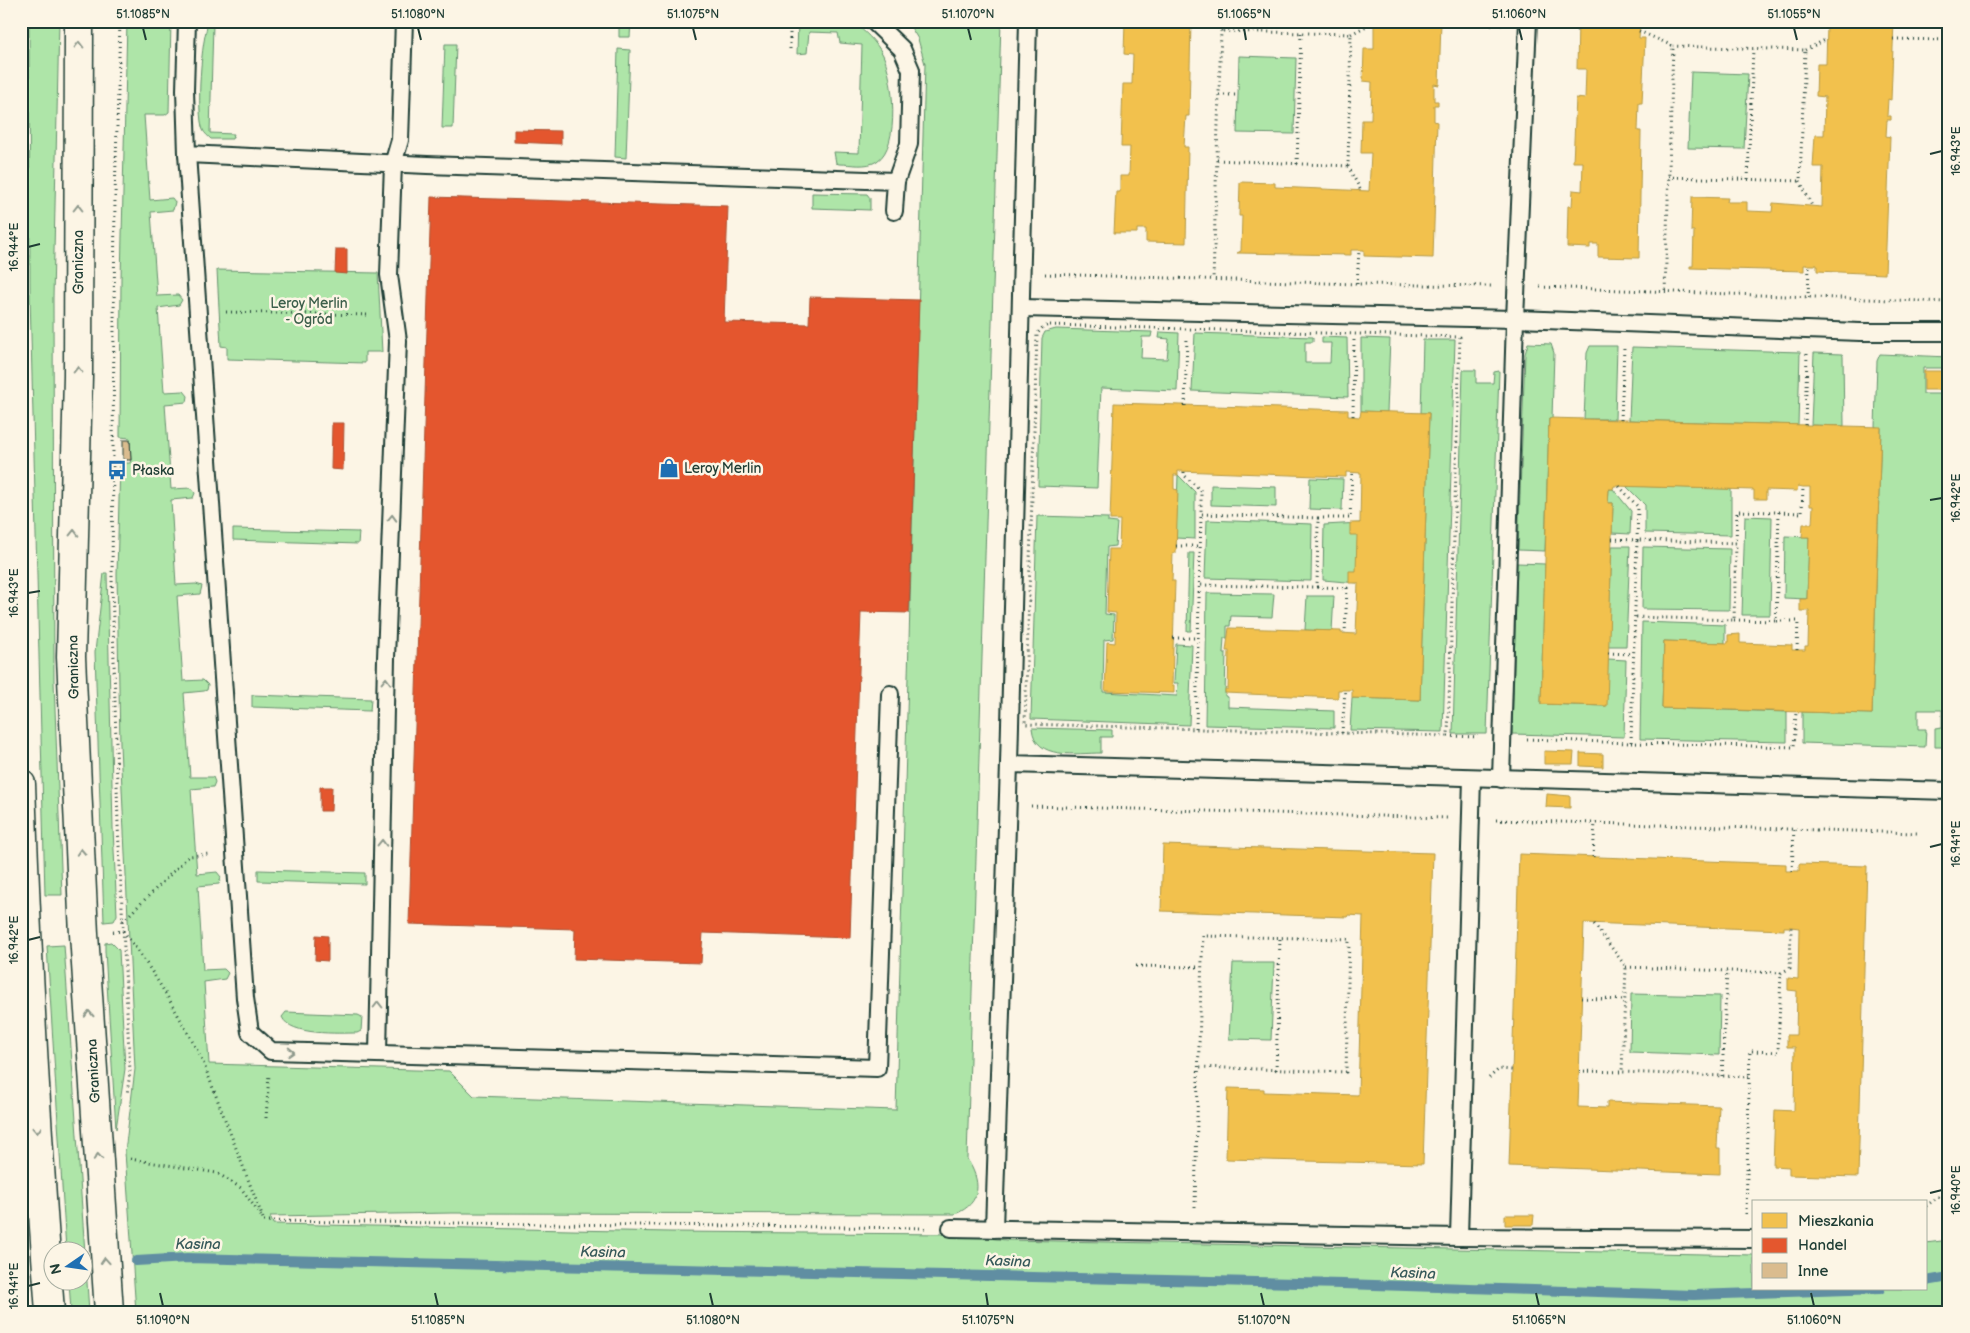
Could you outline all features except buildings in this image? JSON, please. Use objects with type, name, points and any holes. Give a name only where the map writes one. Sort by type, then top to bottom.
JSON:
[{"type":"main road","name":"Graniczna","points":[[79,21],[78,366],[72,657],[84,934],[108,1312]]},
{"type":"main road","points":[[21,784],[36,1114],[50,1312]]},
{"type":"lane","points":[[187,21],[184,90],[187,154],[245,998],[250,1032],[271,1051],[877,1068],[890,694]]},
{"type":"lane","points":[[378,1054],[386,658],[398,341],[390,275],[393,164],[400,140],[404,21]]},
{"type":"lane","points":[[873,21],[902,49],[910,70],[910,144],[896,182],[894,211]]},
{"type":"lane","points":[[994,1229],[1009,764],[1028,21]]},
{"type":"lane","points":[[1501,779],[1515,319],[1527,24]]},
{"type":"lane","points":[[187,154],[393,164],[896,182]]},
{"type":"lane","points":[[1021,308],[1515,319],[1860,332],[1949,332]]},
{"type":"lane","points":[[1009,764],[1949,791]]},
{"type":"lane","points":[[1459,1237],[1472,778]]},
{"type":"lane","points":[[951,1228],[1459,1237],[1750,1239]]},
{"type":"path","points":[[120,21],[115,196],[112,578],[123,932],[130,1072],[126,1098]]},
{"type":"path","points":[[790,21],[790,49]]},
{"type":"path","points":[[1209,21],[1221,31],[1351,34],[1374,22]]},
{"type":"path","points":[[1441,22],[1527,24]]},
{"type":"path","points":[[1548,28],[1578,30]]},
{"type":"path","points":[[1213,280],[1221,31]]},
{"type":"path","points":[[1640,31],[1673,46],[1805,50],[1827,38]]},
{"type":"path","points":[[1297,164],[1301,32]]},
{"type":"path","points":[[1351,34],[1348,166],[1361,191]]},
{"type":"path","points":[[1893,39],[1949,40]]},
{"type":"path","points":[[1665,293],[1673,46]]},
{"type":"path","points":[[1748,179],[1752,48]]},
{"type":"path","points":[[1805,50],[1800,181],[1812,206]]},
{"type":"path","points":[[1218,95],[1238,95]]},
{"type":"path","points":[[1216,160],[1348,166]]},
{"type":"path","points":[[1668,177],[1800,181]]},
{"type":"path","points":[[1357,284],[1359,250]]},
{"type":"path","points":[[1808,298],[1809,265]]},
{"type":"path","points":[[1022,274],[1357,284],[1517,286],[1665,293],[1949,302]]},
{"type":"path","points":[[226,312],[394,315]]},
{"type":"path","points":[[1032,486],[1037,334],[1043,327],[1050,325],[1392,334]]},
{"type":"path","points":[[1184,406],[1187,329]]},
{"type":"path","points":[[1353,416],[1354,333]]},
{"type":"path","points":[[1426,336],[1460,337],[1448,736]]},
{"type":"path","points":[[1621,420],[1624,342]]},
{"type":"path","points":[[1805,425],[1807,348]]},
{"type":"path","points":[[1184,472],[1184,475],[1201,491],[1196,728]]},
{"type":"path","points":[[1201,514],[1350,518],[1352,472]]},
{"type":"path","points":[[1619,486],[1638,507],[1630,743]]},
{"type":"path","points":[[1734,620],[1737,511],[1802,513],[1803,486]]},
{"type":"path","points":[[1776,620],[1779,512]]},
{"type":"path","points":[[1032,517],[1025,724],[1794,747],[1796,712]]},
{"type":"path","points":[[1317,587],[1318,518]]},
{"type":"path","points":[[1612,539],[1736,543]]},
{"type":"path","points":[[1176,546],[1200,546]]},
{"type":"path","points":[[1200,585],[1347,588],[1345,634]]},
{"type":"path","points":[[1634,617],[1798,621],[1797,650]]},
{"type":"path","points":[[1173,638],[1198,638]]},
{"type":"path","points":[[1608,653],[1633,654]]},
{"type":"path","points":[[1342,733],[1345,690]]},
{"type":"path","points":[[1593,857],[1595,822]]},
{"type":"path","points":[[1792,872],[1794,828]]},
{"type":"path","points":[[123,922],[189,856],[236,852]]},
{"type":"path","points":[[1594,924],[1626,967],[1622,1072]]},
{"type":"path","points":[[1626,967],[1781,973],[1790,968],[1792,927]]},
{"type":"path","points":[[123,932],[143,956],[162,987],[202,1062],[264,1221]]},
{"type":"path","points":[[1194,1233],[1198,1067],[1202,936],[1349,940],[1346,1072],[1198,1067]]},
{"type":"path","points":[[1276,1070],[1280,938]]},
{"type":"path","points":[[1136,966],[1201,967]]},
{"type":"path","points":[[1722,1076],[1727,971]]},
{"type":"path","points":[[1750,1239],[1750,1051],[1778,1052],[1781,973]]},
{"type":"path","points":[[1581,998],[1624,1000]]},
{"type":"path","points":[[266,1118],[271,1051]]},
{"type":"path","points":[[1499,1069],[1512,1070]]},
{"type":"path","points":[[1579,1071],[1750,1077]]},
{"type":"path","points":[[128,1159],[217,1173],[241,1188],[264,1221]]},
{"type":"path","points":[[1928,1205],[1949,1189]]},
{"type":"path","points":[[264,1221],[951,1228]]},
{"type":"green space","points":[[29,21],[59,21],[53,298],[54,682],[62,895],[45,895],[30,295]]},
{"type":"green space","points":[[127,21],[171,21],[169,112],[165,115],[144,115],[150,200],[172,198],[175,202],[173,210],[151,212],[157,296],[178,295],[182,300],[179,305],[158,308],[164,392],[184,391],[188,396],[187,402],[165,404],[171,489],[191,488],[195,493],[193,498],[171,500],[176,585],[196,584],[202,586],[200,594],[177,596],[183,681],[203,680],[208,685],[207,690],[204,691],[184,693],[190,777],[213,777],[215,782],[213,787],[191,789],[197,874],[217,872],[221,877],[219,884],[198,886],[203,970],[224,969],[228,973],[225,979],[204,982],[209,1064],[449,1071],[474,1096],[896,1110],[925,64],[918,39],[907,21],[1001,21],[967,1159],[975,1175],[977,1190],[971,1204],[955,1214],[452,1213],[270,1216],[273,1224],[670,1232],[951,1234],[1006,1240],[1752,1255],[1752,1290],[1928,1290],[1928,1243],[1949,1240],[1949,1312],[136,1312],[125,1152],[135,1069],[120,745],[117,574],[120,463],[130,463],[131,460],[130,438],[120,437],[121,279]]},
{"type":"green space","points":[[209,21],[237,21],[235,24],[213,24],[210,133],[234,134],[232,139],[211,139],[203,130],[201,121],[200,76],[206,30]]},
{"type":"green space","points":[[619,21],[631,21],[630,37],[619,37]]},
{"type":"green space","points":[[798,21],[852,21],[869,36],[883,55],[890,79],[893,111],[889,141],[885,153],[877,161],[864,165],[839,164],[836,163],[834,152],[859,153],[862,45],[840,43],[838,33],[809,32],[807,53],[797,54]]},
{"type":"green space","points":[[445,44],[456,44],[453,128],[442,128]]},
{"type":"green space","points":[[618,49],[630,50],[626,158],[615,157]]},
{"type":"green space","points":[[1239,56],[1296,58],[1294,134],[1237,133]]},
{"type":"green space","points":[[1691,72],[1748,74],[1744,149],[1688,148]]},
{"type":"green space","points":[[812,193],[867,194],[870,198],[870,210],[812,208]]},
{"type":"green space","name":"Leroy Merlin - Ogród","points":[[217,270],[378,273],[382,352],[365,352],[365,363],[227,359],[227,347],[221,346]]},
{"type":"green space","points":[[1056,329],[1152,332],[1151,337],[1142,337],[1141,358],[1167,359],[1169,339],[1159,338],[1160,332],[1179,333],[1177,391],[1101,388],[1097,488],[1038,486],[1042,338],[1045,332]]},
{"type":"green space","points":[[1195,333],[1313,337],[1313,342],[1305,342],[1305,363],[1330,363],[1331,343],[1322,343],[1322,337],[1347,338],[1348,397],[1192,391]]},
{"type":"green space","points":[[1361,338],[1390,339],[1387,412],[1361,411]]},
{"type":"green space","points":[[1423,340],[1455,340],[1443,732],[1350,730],[1352,698],[1420,700],[1429,413],[1421,413]]},
{"type":"green space","points":[[1528,343],[1551,344],[1554,353],[1552,418],[1549,418],[1545,551],[1518,550],[1525,354]]},
{"type":"green space","points":[[1590,346],[1617,346],[1615,419],[1584,419],[1587,353]]},
{"type":"green space","points":[[1632,347],[1800,352],[1798,425],[1629,420]]},
{"type":"green space","points":[[1814,353],[1842,354],[1843,356],[1844,426],[1811,425]]},
{"type":"green space","points":[[1880,354],[1949,357],[1949,376],[1946,376],[1946,368],[1923,368],[1923,394],[1946,394],[1947,386],[1949,386],[1949,584],[1944,747],[1935,747],[1935,729],[1942,728],[1942,710],[1918,710],[1918,729],[1926,729],[1925,747],[1802,743],[1802,712],[1872,714],[1881,428],[1875,427],[1877,361]]},
{"type":"green space","points":[[1463,370],[1476,370],[1476,383],[1493,383],[1494,372],[1499,371],[1487,734],[1453,734]]},
{"type":"green space","points":[[1178,475],[1195,492],[1195,539],[1176,538]]},
{"type":"green space","points":[[1310,478],[1343,479],[1342,510],[1309,509]]},
{"type":"green space","points":[[1211,485],[1276,487],[1276,507],[1211,505]]},
{"type":"green space","points":[[1626,486],[1731,489],[1731,535],[1645,533],[1645,505]]},
{"type":"green space","points":[[1609,489],[1613,489],[1631,511],[1630,534],[1612,533],[1613,503],[1608,503]]},
{"type":"green space","points":[[1037,516],[1108,518],[1108,522],[1117,523],[1115,546],[1107,547],[1105,614],[1114,615],[1113,639],[1104,640],[1103,692],[1177,696],[1178,683],[1174,683],[1176,644],[1192,645],[1189,725],[1031,719]]},
{"type":"green space","points":[[1745,516],[1772,517],[1770,615],[1742,615]]},
{"type":"green space","points":[[1207,520],[1312,524],[1311,581],[1205,578]]},
{"type":"green space","points":[[1360,523],[1358,583],[1323,580],[1324,525]]},
{"type":"green space","points":[[233,529],[359,532],[358,544],[233,540]]},
{"type":"green space","points":[[1785,536],[1809,537],[1807,599],[1784,598]]},
{"type":"green space","points":[[1612,546],[1630,546],[1626,646],[1608,646]]},
{"type":"green space","points":[[1643,547],[1730,549],[1729,610],[1642,609]]},
{"type":"green space","points":[[1189,553],[1194,553],[1191,631],[1187,631]]},
{"type":"green space","points":[[1517,563],[1545,564],[1541,704],[1606,706],[1608,659],[1626,660],[1624,737],[1512,734]]},
{"type":"green space","points":[[104,573],[107,573],[117,915],[114,921],[104,922],[95,652]]},
{"type":"green space","points":[[1207,593],[1274,594],[1272,617],[1231,616],[1230,626],[1227,626],[1227,638],[1224,638],[1223,653],[1226,653],[1225,696],[1228,697],[1228,707],[1334,711],[1334,728],[1205,725]]},
{"type":"green space","points":[[1307,596],[1334,596],[1332,631],[1305,630]]},
{"type":"green space","points":[[1642,622],[1725,625],[1725,643],[1664,641],[1662,708],[1787,712],[1787,742],[1640,739]]},
{"type":"green space","points":[[252,695],[371,699],[370,711],[252,707]]},
{"type":"green space","points":[[1032,728],[1112,730],[1112,737],[1101,737],[1101,753],[1059,753],[1041,746],[1035,739]]},
{"type":"green space","points":[[258,870],[365,873],[365,884],[258,881]]},
{"type":"green space","points":[[111,942],[119,950],[125,1069],[116,1129],[105,951],[105,943]]},
{"type":"green space","points":[[64,945],[84,1240],[65,1240],[47,946]]},
{"type":"green space","points":[[1233,963],[1274,963],[1271,1040],[1229,1039]]},
{"type":"green space","points":[[1631,994],[1720,996],[1719,1055],[1630,1052]]},
{"type":"green space","points":[[286,1012],[358,1015],[362,1017],[361,1031],[357,1033],[316,1032],[295,1028],[282,1017]]},
{"type":"green space","points":[[70,1290],[88,1290],[89,1312],[71,1312]]},
{"type":"waterway","name":"Kasina","points":[[136,1261],[187,1258],[1343,1284],[1694,1295],[1849,1290]]},
{"type":"waterway","name":"Kasina","points":[[1928,1281],[1949,1277]]},
{"type":"place","name":"Leroy Merlin","points":[[669,468]]},
{"type":"place","name":"Płaska","points":[[117,470]]}]
